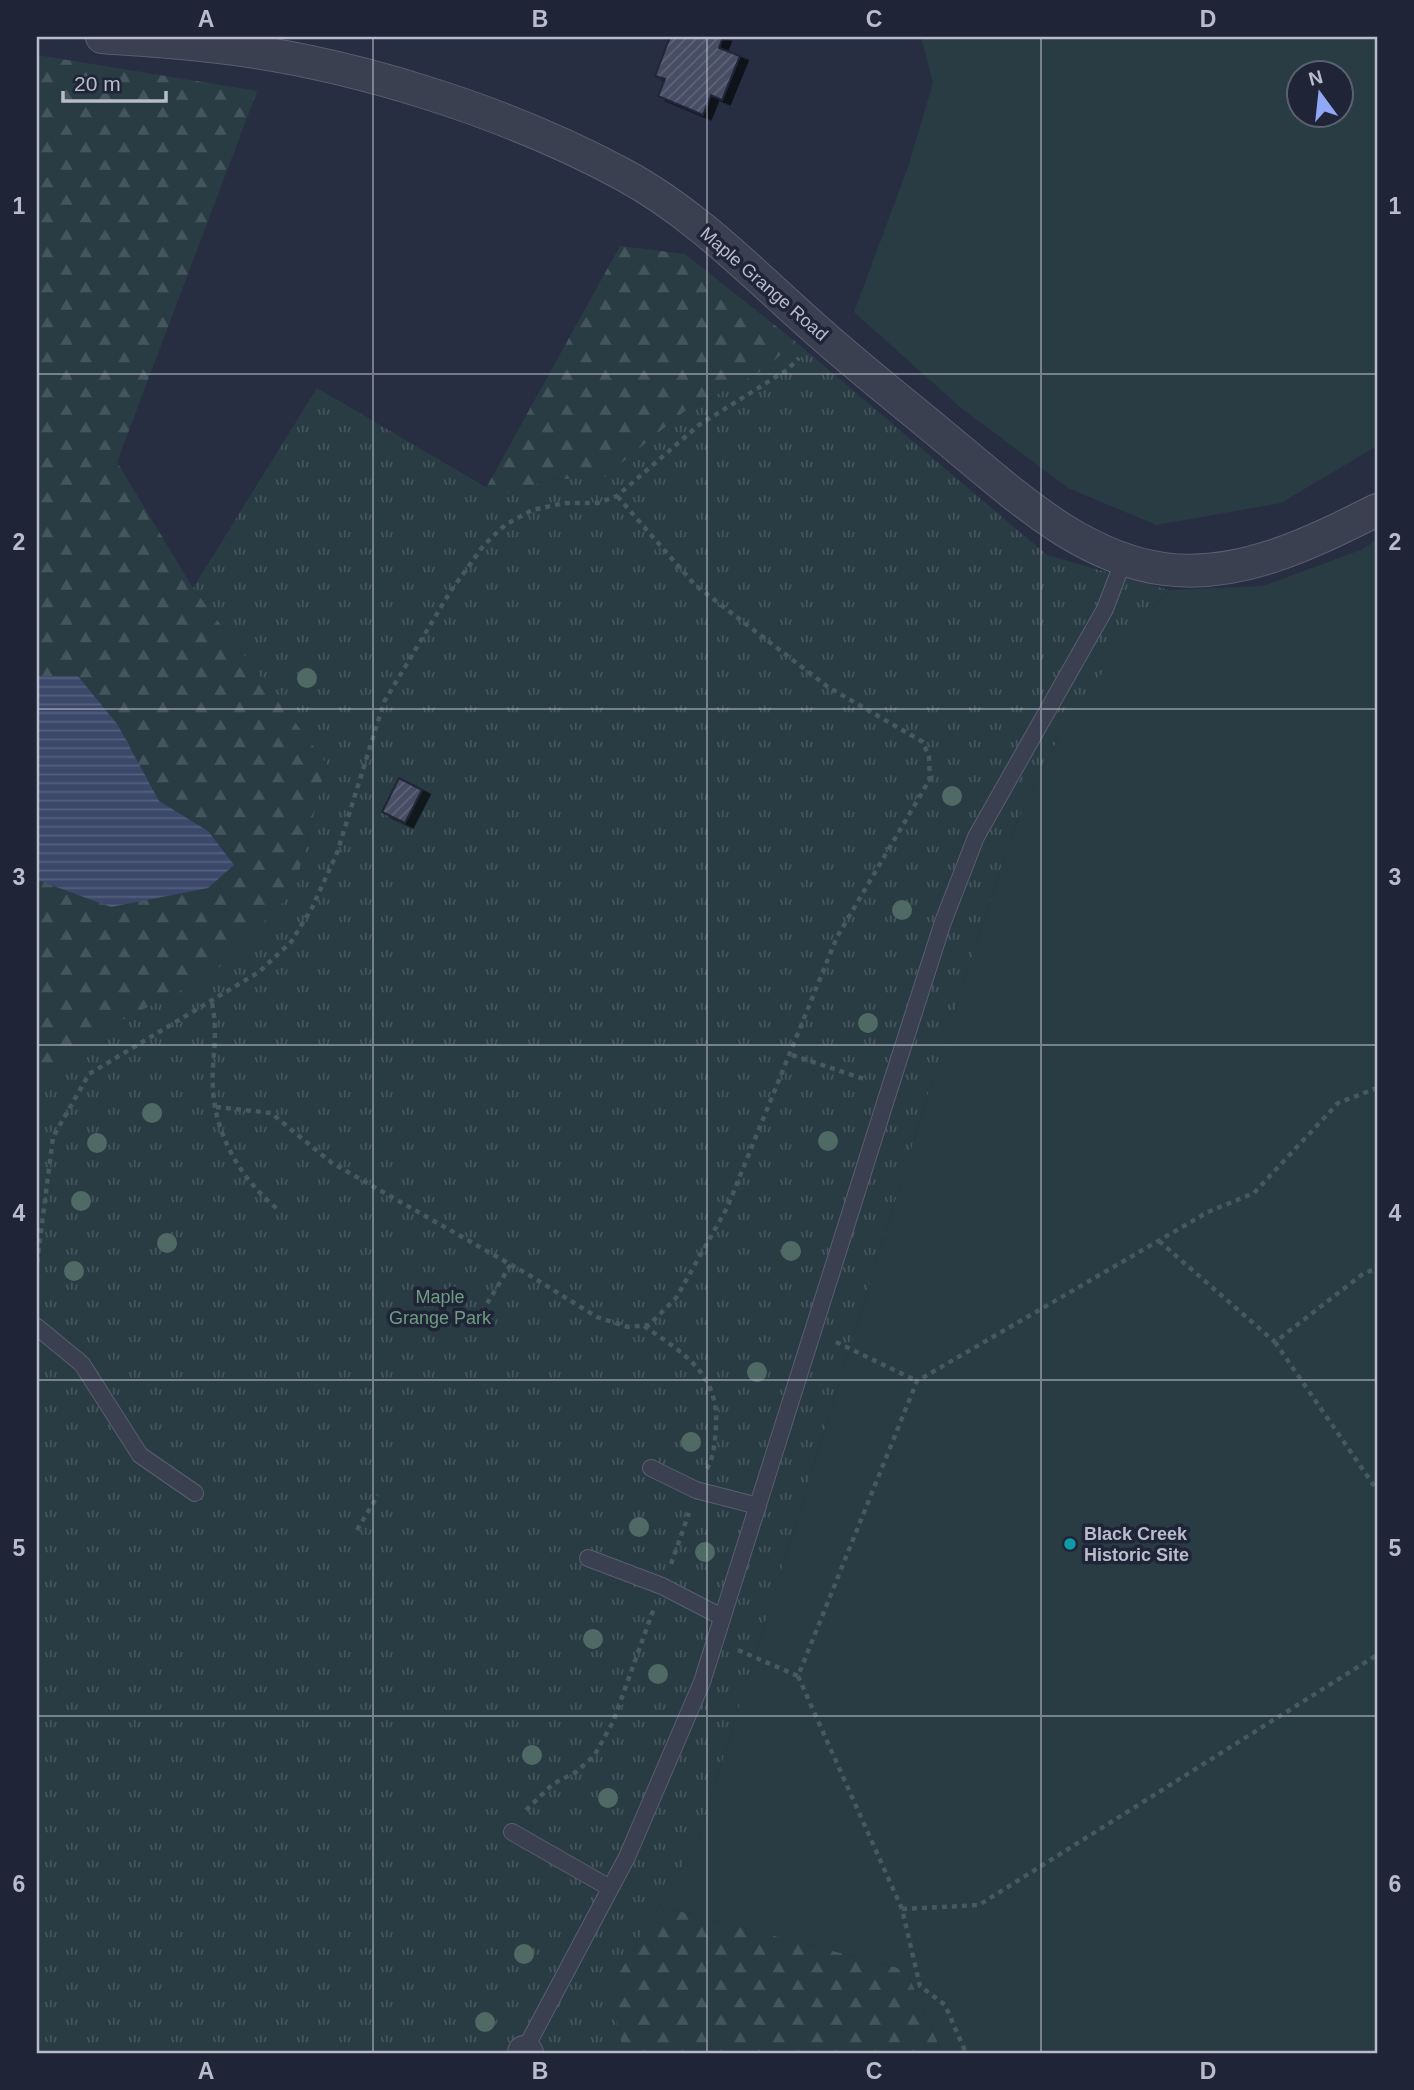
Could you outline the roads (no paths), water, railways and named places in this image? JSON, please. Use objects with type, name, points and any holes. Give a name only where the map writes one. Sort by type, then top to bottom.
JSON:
[{"type":"street","name":"Maple Grange Road","points":[[102,37],[220,47],[325,65],[442,99],[554,140],[627,177],[686,217],[1019,499],[1072,536],[1124,559],[1164,569],[1192,570],[1254,563],[1319,540],[1377,510]]},
{"type":"lane","points":[[525,2053],[610,1888],[702,1682],[943,922],[976,837],[1105,609],[1124,559]]},
{"type":"lane","points":[[37,1327],[82,1364],[140,1455],[195,1493]]},
{"type":"lane","points":[[651,1468],[696,1490],[758,1506]]},
{"type":"lane","points":[[588,1558],[662,1586],[722,1617]]},
{"type":"lane","points":[[512,1832],[610,1888]]},
{"type":"water","points":[[37,676],[78,676],[117,724],[159,801],[208,831],[234,865],[208,888],[111,907],[37,880]]},
{"type":"place","name":"Black Creek Historic Site","points":[[1070,1544]]},
{"type":"park label","name":"Maple Grange Park","points":[[440,1307]]}]
